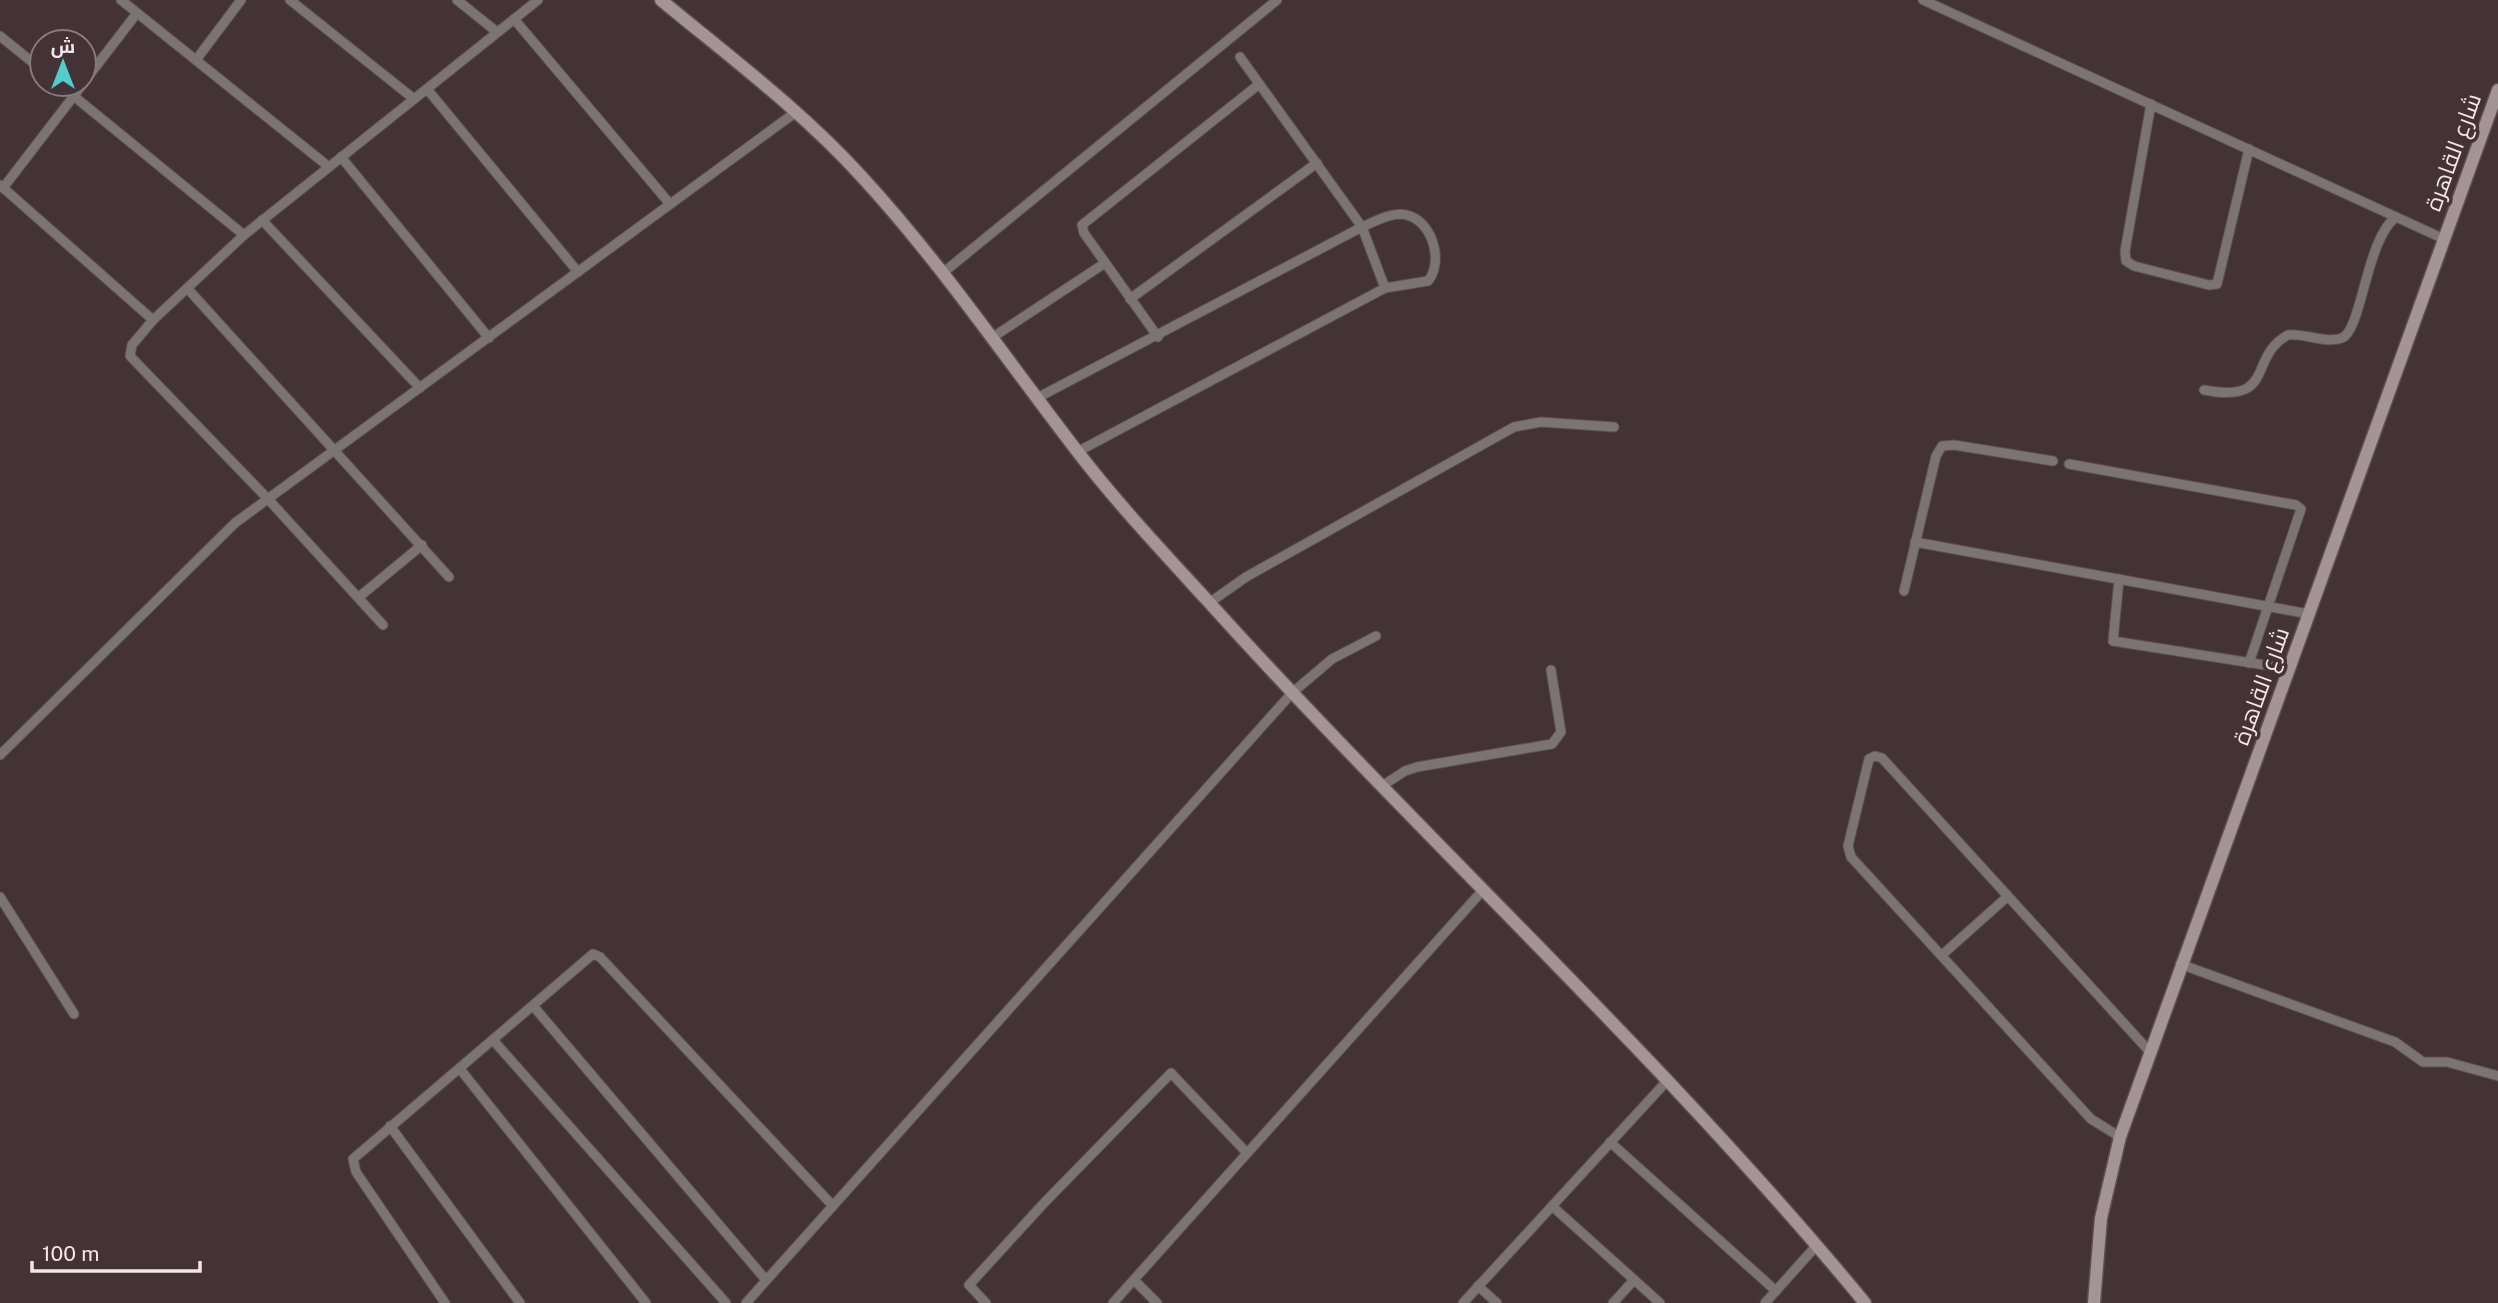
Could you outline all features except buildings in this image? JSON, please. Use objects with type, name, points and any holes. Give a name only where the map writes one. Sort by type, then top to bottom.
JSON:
[{"type":"main road","points":[[661,0],[796,112],[860,174],[944,272],[1077,452],[1209,603],[1292,693],[1749,1167],[1865,1303]]},
{"type":"main road","name":"شارع القاهرة","points":[[2095,1303],[2101,1218],[2120,1137],[2180,964],[2290,669],[2498,90]]},
{"type":"street","points":[[121,0],[329,167]]},
{"type":"street","points":[[196,60],[241,0]]},
{"type":"street","points":[[289,0],[414,99]]},
{"type":"street","points":[[457,0],[497,32]]},
{"type":"street","points":[[383,625],[268,499],[130,356],[132,345],[153,320],[244,235],[538,0]]},
{"type":"street","points":[[944,272],[1277,0]]},
{"type":"street","points":[[1923,0],[2444,239]]},
{"type":"street","points":[[98,64],[137,13]]},
{"type":"street","points":[[514,19],[670,204]]},
{"type":"street","points":[[0,36],[28,59]]},
{"type":"street","points":[[1240,57],[1362,227],[1385,288]]},
{"type":"street","points":[[1158,337],[1084,233],[1082,225],[1258,85]]},
{"type":"street","points":[[427,89],[578,272]]},
{"type":"street","points":[[72,98],[1,186],[153,320]]},
{"type":"street","points":[[76,98],[244,235]]},
{"type":"street","points":[[2151,104],[2125,251],[2126,261],[2134,266],[2217,285],[2249,149]]},
{"type":"street","points":[[0,755],[230,527],[796,112]]},
{"type":"street","points":[[341,157],[489,338]]},
{"type":"street","points":[[1130,299],[1317,163]]},
{"type":"street","points":[[1037,398],[1158,337],[1362,227],[1393,215],[1410,216],[1423,226],[1437,254],[1436,271],[1428,281],[1385,288],[1077,452]]},
{"type":"street","points":[[2204,390],[2233,394],[2249,386],[2276,344],[2288,335],[2335,339],[2347,335],[2357,319],[2360,293],[2383,232],[2396,217]]},
{"type":"street","points":[[262,220],[420,388]]},
{"type":"street","points":[[993,337],[1105,263]]},
{"type":"street","points":[[187,288],[449,576]]},
{"type":"street","points":[[1209,603],[1304,544],[1514,427],[1541,422],[1614,427]]},
{"type":"street","points":[[1904,591],[1936,456],[1942,446],[1954,444],[2053,461]]},
{"type":"street","points":[[2069,464],[2299,507],[2301,515],[2249,663]]},
{"type":"street","points":[[1915,542],[2309,614]]},
{"type":"street","points":[[359,597],[422,545]]},
{"type":"street","points":[[2119,579],[2113,641],[2290,669]]},
{"type":"street","points":[[746,1303],[1292,693],[1332,659],[1376,636]]},
{"type":"street","points":[[1382,786],[1405,771],[1417,767],[1552,744],[1561,732],[1551,670]]},
{"type":"street","points":[[2120,1137],[2091,1119],[1849,852],[1869,759],[1875,756],[1882,758],[2150,1052]]},
{"type":"street","points":[[1114,1303],[1483,890]]},
{"type":"street","points":[[0,897],[74,1014]]},
{"type":"street","points":[[1942,955],[2007,897]]},
{"type":"street","points":[[445,1303],[352,1163],[354,1156],[534,1007],[593,954],[600,957],[832,1206]]},
{"type":"street","points":[[2180,964],[2395,1041],[2423,1062],[2447,1062],[2498,1076]]},
{"type":"street","points":[[534,1007],[766,1280]]},
{"type":"street","points":[[494,1040],[726,1303]]},
{"type":"street","points":[[460,1069],[646,1303]]},
{"type":"street","points":[[986,1303],[969,1285],[1044,1203],[1171,1073],[1247,1153]]},
{"type":"street","points":[[1463,1303],[1666,1082]]},
{"type":"street","points":[[390,1126],[520,1303]]},
{"type":"street","points":[[1610,1142],[1776,1291]]},
{"type":"street","points":[[1552,1206],[1660,1303]]},
{"type":"street","points":[[1765,1303],[1817,1245]]},
{"type":"street","points":[[1134,1280],[1157,1303]]},
{"type":"street","points":[[1613,1303],[1634,1280]]},
{"type":"street","points":[[1478,1286],[1496,1303]]}]
